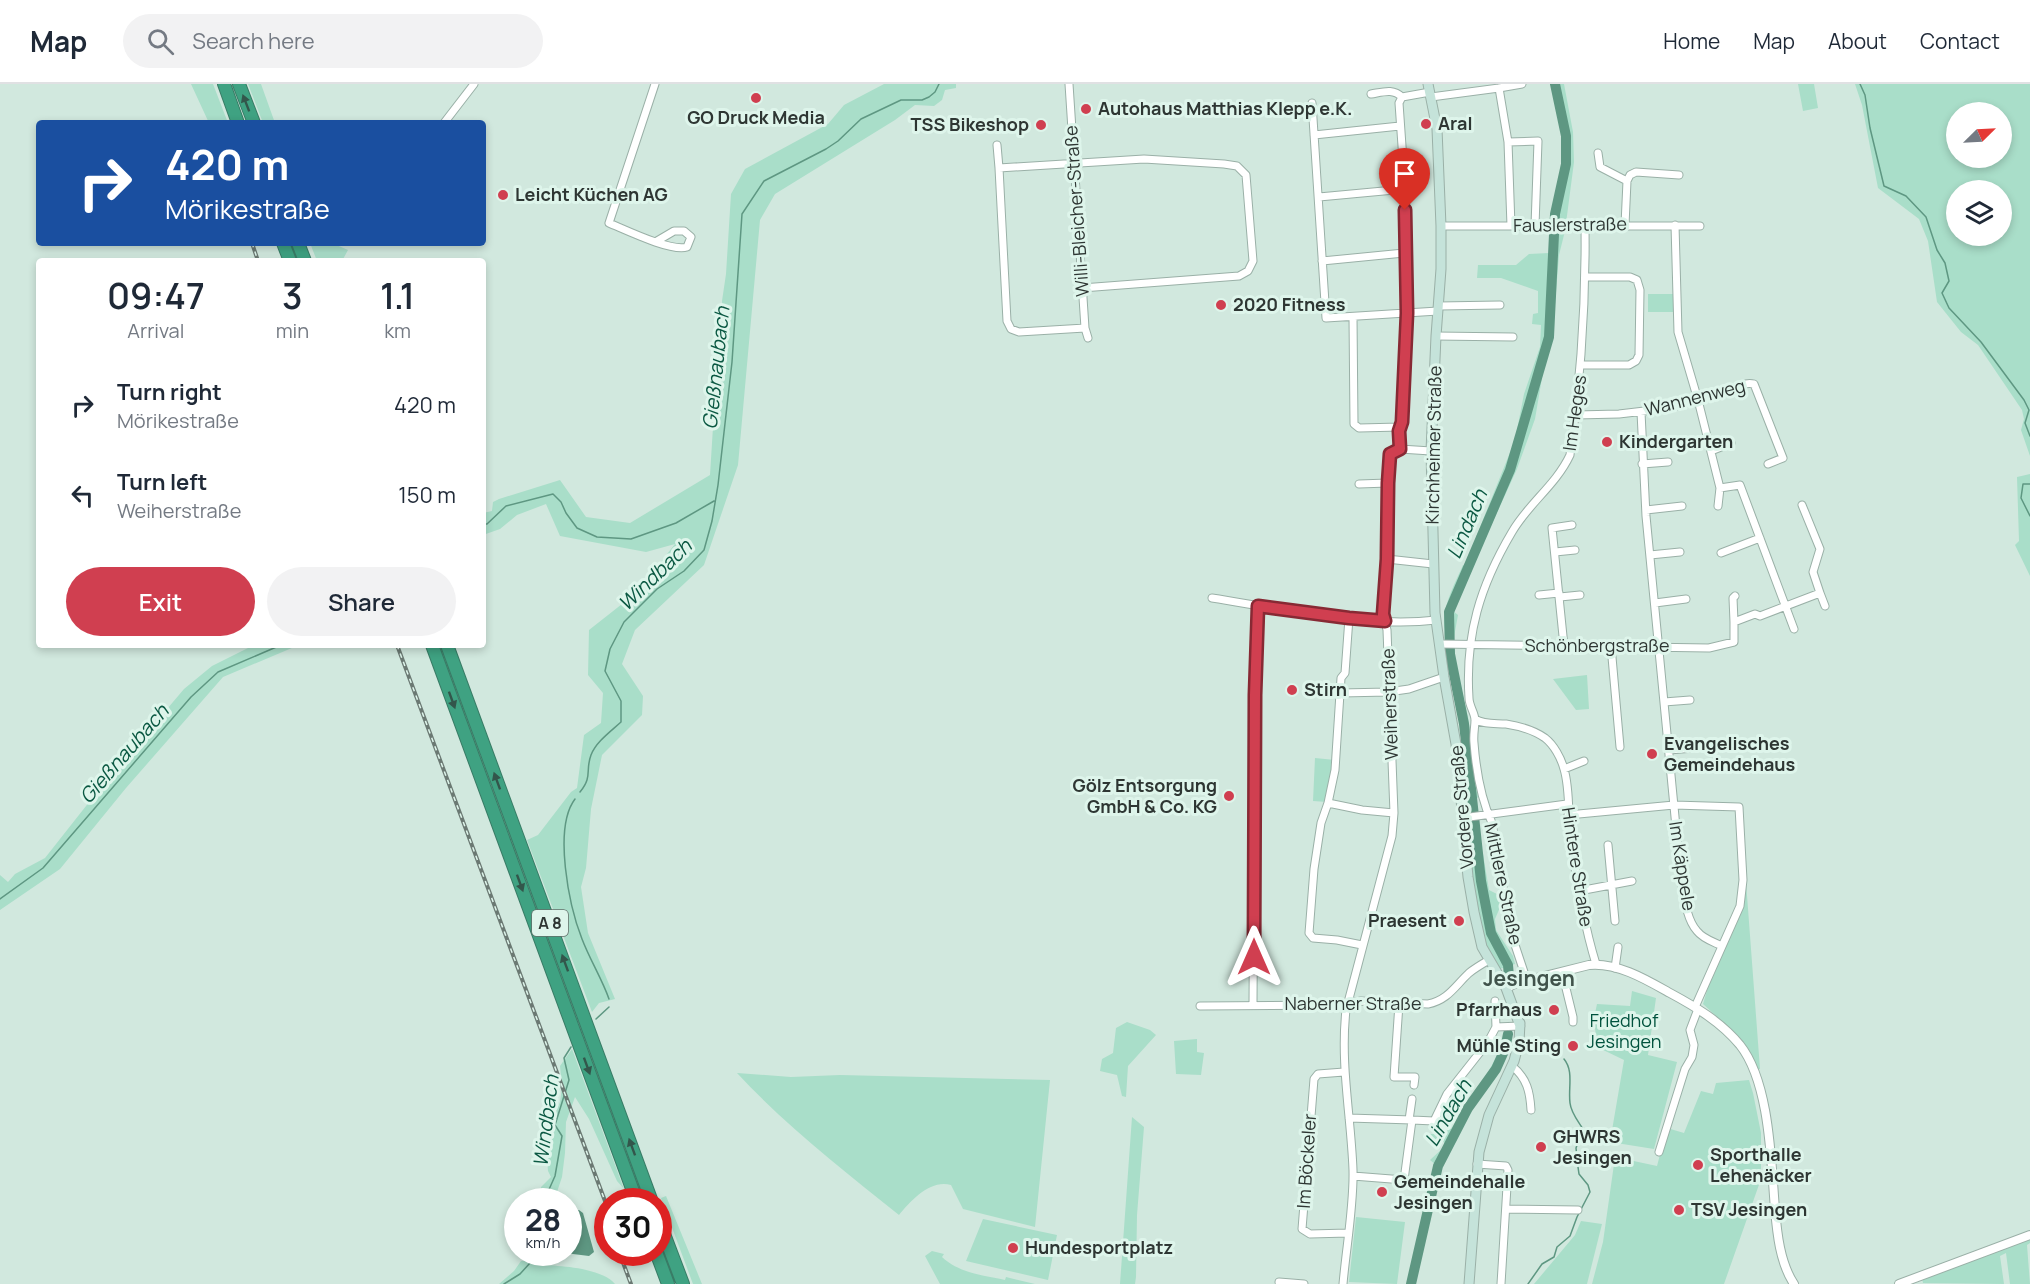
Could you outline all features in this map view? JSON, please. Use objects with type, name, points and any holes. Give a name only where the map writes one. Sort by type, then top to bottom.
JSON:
[{"type":"highway","points":[[224,84],[237,120]]},
{"type":"highway","points":[[239,84],[253,120]]},
{"type":"highway","name":"A 8","points":[[433,648],[632,1188]]},
{"type":"highway","name":"A 8","points":[[448,648],[647,1188]]},
{"type":"highway","points":[[672,1255],[683,1284]]},
{"type":"highway","points":[[661,1266],[668,1284]]},
{"type":"main road","name":"Kirchheimer Straße","points":[[1430,91],[1437,129],[1441,226],[1431,451],[1436,620]]},
{"type":"main road","name":"Vordere Straße","points":[[1436,620],[1442,644],[1444,677],[1466,817],[1472,903],[1479,937],[1489,960],[1516,1000],[1520,1014],[1520,1026]]},
{"type":"main road","points":[[1469,1284],[1477,1164],[1485,1126],[1512,1066],[1519,1042],[1520,1026]]},
{"type":"street","points":[[446,120],[474,84]]},
{"type":"street","points":[[656,84],[609,224],[657,241]]},
{"type":"street","name":"Willi-Bleicher-Straße","points":[[1069,84],[1082,288],[1088,338]]},
{"type":"street","points":[[1371,94],[1392,91],[1401,97],[1430,91],[1499,88],[1522,84]]},
{"type":"street","points":[[1499,88],[1508,142],[1511,226]]},
{"type":"street","name":"Weiherstraße","points":[[1343,1284],[1353,1176],[1344,1072],[1344,1034],[1348,1003],[1362,945],[1392,836],[1394,813],[1387,630],[1383,614],[1390,454],[1400,449],[1407,313],[1404,253],[1405,189],[1399,103],[1401,97]]},
{"type":"street","points":[[1312,102],[1326,318],[1500,305]]},
{"type":"street","points":[[1314,135],[1400,126]]},
{"type":"street","points":[[1508,142],[1538,141],[1535,226]]},
{"type":"street","points":[[997,145],[1006,321],[1011,329],[1019,332],[1085,328]]},
{"type":"street","points":[[1598,153],[1600,167],[1627,181]]},
{"type":"street","points":[[999,168],[1144,159],[1237,166],[1246,175],[1253,261],[1248,271],[1239,276],[1082,288]]},
{"type":"street","points":[[1625,225],[1627,181],[1630,175],[1636,172],[1680,175]]},
{"type":"street","points":[[1319,196],[1405,189]]},
{"type":"street","name":"Im Heges","points":[[1467,644],[1480,597],[1495,563],[1521,517],[1566,464],[1570,455],[1581,365],[1586,277],[1585,225]]},
{"type":"street","points":[[1675,225],[1678,332],[1720,488],[1718,506]]},
{"type":"street","name":"Fauslerstraße","points":[[1441,226],[1700,226]]},
{"type":"street","points":[[1322,261],[1404,253]]},
{"type":"street","points":[[1581,365],[1629,365],[1636,361],[1639,355],[1640,290],[1637,280],[1630,277],[1586,277]]},
{"type":"street","points":[[1353,317],[1354,424],[1359,428],[1400,427]]},
{"type":"street","points":[[1436,336],[1513,337]]},
{"type":"street","name":"Wannenweg","points":[[1576,416],[1670,408],[1732,392],[1737,387],[1750,383],[1754,384],[1783,458],[1768,464]]},
{"type":"street","name":"Im Käppele","points":[[1641,412],[1642,464],[1681,879],[1689,918],[1696,931],[1722,946]]},
{"type":"street","points":[[1711,451],[1731,443]]},
{"type":"street","points":[[1400,449],[1431,451]]},
{"type":"street","points":[[1642,464],[1668,462]]},
{"type":"street","points":[[1359,484],[1388,483]]},
{"type":"street","points":[[1720,488],[1740,485],[1794,629]]},
{"type":"street","points":[[1802,505],[1820,549],[1813,572],[1826,606]]},
{"type":"street","points":[[1646,510],[1682,506]]},
{"type":"street","points":[[1564,646],[1552,528],[1572,525]]},
{"type":"street","points":[[1721,553],[1760,538]]},
{"type":"street","points":[[1555,552],[1575,550]]},
{"type":"street","points":[[1650,555],[1680,552]]},
{"type":"street","points":[[1387,559],[1433,564]]},
{"type":"street","points":[[1734,622],[1755,614],[1760,616],[1820,593]]},
{"type":"street","points":[[1539,595],[1580,595]]},
{"type":"street","name":"Schönbergstraße","points":[[1442,644],[1709,648],[1734,642],[1732,598],[1735,596]]},
{"type":"street","points":[[1212,598],[1349,618],[1413,623],[1436,620]]},
{"type":"street","points":[[1654,603],[1686,599]]},
{"type":"street","points":[[1254,1004],[1255,695],[1258,606]]},
{"type":"street","points":[[1349,618],[1345,673],[1341,678],[1335,770],[1321,823],[1314,869],[1309,933],[1312,938],[1362,945]]},
{"type":"street","name":"Mittlere Straße","points":[[1467,644],[1469,701],[1475,719],[1474,744],[1485,808],[1492,823],[1511,933],[1527,981]]},
{"type":"street","points":[[1611,646],[1620,747]]},
{"type":"street","points":[[1341,693],[1409,689],[1444,677]]},
{"type":"street","points":[[1664,702],[1690,700]]},
{"type":"street","name":"Hintere Straße","points":[[1475,719],[1522,728],[1544,737],[1555,750],[1564,770],[1579,891],[1596,964]]},
{"type":"street","points":[[1669,750],[1694,748]]},
{"type":"street","points":[[1564,770],[1584,761]]},
{"type":"street","points":[[1328,803],[1394,813]]},
{"type":"street","points":[[1466,817],[1567,804]]},
{"type":"street","points":[[1568,815],[1674,805],[1739,807],[1743,880],[1740,906],[1697,1008],[1690,1034],[1694,1046],[1692,1057],[1685,1069],[1659,1152]]},
{"type":"street","points":[[1608,845],[1615,921]]},
{"type":"street","points":[[1579,891],[1632,881]]},
{"type":"street","points":[[1615,968],[1618,947]]},
{"type":"street","name":"Naberner Straße","points":[[1200,1006],[1361,1001],[1418,1005],[1439,1002],[1470,972],[1489,960]]},
{"type":"street","points":[[1506,988],[1518,982],[1596,964],[1615,968],[1645,979],[1697,1008],[1732,1036],[1742,1047],[1754,1070],[1762,1101],[1770,1146],[1780,1245],[1794,1284]]},
{"type":"street","points":[[1562,972],[1573,1022]]},
{"type":"street","points":[[1349,1118],[1434,1121],[1447,1094],[1476,1059],[1496,1027],[1495,1001]]},
{"type":"street","points":[[1399,1004],[1394,1077],[1414,1077],[1414,1085]]},
{"type":"street","points":[[1496,1027],[1520,1026]]},
{"type":"street","points":[[1512,1066],[1518,1070],[1530,1088],[1531,1110]]},
{"type":"street","name":"Im Böckeler","points":[[1344,1072],[1318,1074],[1314,1079],[1302,1229],[1310,1234],[1348,1233]]},
{"type":"street","points":[[1353,1176],[1404,1180],[1412,1099]]},
{"type":"street","points":[[1477,1164],[1506,1166],[1508,1170],[1501,1284]]},
{"type":"street","points":[[1506,1209],[1578,1210]]},
{"type":"street","points":[[1899,1284],[2030,1235]]},
{"type":"street","points":[[1280,1282],[1304,1284]]},
{"type":"green space","points":[[191,84],[213,84],[227,120],[208,120]]},
{"type":"green space","points":[[248,84],[261,84],[274,120],[262,120]]},
{"type":"green space","points":[[884,84],[956,84],[956,88],[945,90],[942,100],[934,106],[915,105],[895,120],[775,194],[760,220],[738,465],[704,565],[635,630],[622,664],[643,696],[642,715],[602,755],[591,809],[586,868],[581,887],[588,933],[615,999],[599,1003],[592,1012],[527,840],[538,835],[571,792],[577,788],[584,735],[601,723],[603,693],[588,675],[589,630],[636,593],[675,544],[646,552],[560,536],[546,504],[517,515],[500,529],[486,534],[486,512],[492,511],[493,502],[499,499],[560,480],[586,517],[630,523],[710,475],[731,194],[745,169],[828,124],[844,105]]},
{"type":"green space","points":[[1553,84],[1564,84],[1573,132],[1574,162],[1565,231],[1559,255],[1552,342],[1543,372],[1535,419],[1517,469],[1484,541],[1476,537],[1515,440],[1524,394],[1540,347],[1541,325],[1532,324],[1533,314],[1538,313],[1538,291],[1501,278],[1477,278],[1478,265],[1516,265],[1529,254],[1549,253],[1551,218],[1564,163],[1557,94]]},
{"type":"green space","points":[[1798,84],[1814,84],[1818,108],[1803,111]]},
{"type":"green space","points":[[1855,84],[2030,84],[2030,456],[2021,430],[2024,419],[2022,410],[1978,345],[1961,332],[1937,302],[1928,241],[1919,219],[1878,188],[1862,105]]},
{"type":"green space","points":[[311,246],[339,246],[348,250],[344,258],[316,258]]},
{"type":"green space","points":[[1648,294],[1674,294],[1675,312],[1648,312]]},
{"type":"green space","points":[[2030,474],[2030,576],[2015,545],[2019,541],[2017,477]]},
{"type":"green space","points":[[1463,565],[1471,569],[1453,611],[1458,615],[1454,637],[1446,634],[1444,616],[1448,599]]},
{"type":"green space","points":[[248,648],[292,648],[223,677],[126,788],[60,869],[0,910],[0,875],[8,882],[15,874],[45,858],[101,787],[184,689],[212,666]]},
{"type":"green space","points":[[1452,648],[1468,717],[1480,797],[1473,799],[1464,716],[1459,717],[1448,654]]},
{"type":"green space","points":[[1587,675],[1589,709],[1576,710],[1553,679]]},
{"type":"green space","points":[[1315,758],[1335,760],[1327,802],[1313,801]]},
{"type":"green space","points":[[1472,822],[1475,852],[1483,854],[1489,890],[1499,895],[1501,905],[1495,919],[1496,930],[1513,956],[1515,964],[1500,969],[1489,952],[1475,905],[1467,826]]},
{"type":"green space","points":[[1746,882],[1760,1069],[1756,1069],[1749,1050],[1741,1039],[1703,1004],[1709,984],[1737,919]]},
{"type":"green space","name":"Friedhof Jesingen","points":[[1632,991],[1656,998],[1648,1055],[1677,1062],[1654,1149],[1610,1142],[1624,1060],[1597,1047],[1594,1018],[1597,1004],[1630,1006]]},
{"type":"green space","points":[[1127,1022],[1150,1030],[1156,1035],[1128,1066],[1126,1097],[1122,1096],[1117,1075],[1100,1071],[1102,1059],[1113,1053],[1116,1028]]},
{"type":"green space","points":[[1197,1039],[1197,1052],[1204,1053],[1201,1075],[1176,1074],[1174,1041]]},
{"type":"green space","points":[[1501,1046],[1505,1046],[1495,1068],[1467,1108],[1436,1165],[1430,1160],[1444,1147],[1444,1142],[1430,1141],[1430,1134],[1438,1134],[1438,1128],[1451,1129],[1484,1078]]},
{"type":"green space","points":[[572,1049],[624,1188],[617,1181],[589,1119],[575,1097],[566,1122],[565,1153],[558,1188],[541,1188],[551,1177],[548,1171],[546,1147],[554,1137],[551,1124],[560,1102],[562,1087],[560,1066]]},
{"type":"green space","points":[[737,1073],[791,1077],[840,1075],[1050,1080],[1035,1227],[963,1209],[951,1185],[944,1184],[922,1192],[899,1215],[795,1129]]},
{"type":"green space","name":"TSV Jesingen","points":[[1749,1080],[1761,1133],[1761,1179],[1724,1284],[1592,1284],[1603,1242],[1615,1157],[1657,1166],[1667,1128],[1684,1133],[1701,1091],[1713,1094],[1716,1083]]},
{"type":"green space","points":[[1132,1117],[1144,1127],[1137,1215],[1136,1277],[1135,1284],[1120,1284]]},
{"type":"green space","points":[[672,1211],[702,1284],[693,1284],[672,1228]]},
{"type":"green space","points":[[1356,1217],[1405,1222],[1397,1284],[1349,1282]]},
{"type":"green space","name":"Hundesportplatz","points":[[983,1219],[1057,1235],[1048,1280],[966,1261]]},
{"type":"green space","points":[[1581,1221],[1602,1224],[1587,1284],[1534,1284],[1575,1235]]},
{"type":"green space","points":[[2030,1237],[2030,1243],[2027,1245],[2030,1284],[2010,1284],[2006,1253],[2000,1256],[2004,1284],[1923,1283],[1922,1278]]},
{"type":"green space","points":[[932,1251],[944,1254],[942,1257],[956,1267],[971,1273],[1005,1280],[1006,1277],[1035,1284],[940,1284],[925,1256]]},
{"type":"green space","points":[[518,1266],[565,1267],[599,1274],[615,1284],[499,1284]]},
{"type":"shaded area","points":[[582,1212],[594,1252],[589,1256],[582,1255]]},
{"type":"waterway","name":"Gießnaubach","points":[[580,792],[588,777],[589,761],[593,750],[621,722],[621,701],[605,671],[610,649],[624,622],[657,589],[684,571],[704,550],[718,485],[732,362],[742,214],[764,181],[826,149],[861,119],[901,100],[922,100],[929,97],[939,84]]},
{"type":"waterway","name":"Lindach","points":[[1509,977],[1508,965],[1491,933],[1481,881],[1464,724],[1450,654],[1449,612],[1510,470],[1549,337],[1555,214],[1566,164],[1566,136],[1555,84]]},
{"type":"waterway","points":[[1860,84],[1865,95],[1870,128],[1884,186],[1906,196],[1926,217],[1937,250],[1945,263],[1949,281],[1942,293],[1949,308],[1981,342],[2024,400],[2029,410],[2025,423],[2030,436]]},
{"type":"waterway","points":[[2030,484],[2023,484],[2021,498],[2030,516]]},
{"type":"waterway","name":"Gießnaubach","points":[[486,524],[506,506],[553,494],[561,502],[577,528],[597,537],[631,539],[676,523],[714,501]]},
{"type":"waterway","name":"Gießnaubach","points":[[0,899],[43,868],[191,697],[218,672],[274,648]]},
{"type":"waterway","name":"Windbach","points":[[575,799],[568,812],[565,828],[565,868],[568,888],[582,939],[609,999]]},
{"type":"waterway","name":"Windbach","points":[[596,1019],[609,1007]]},
{"type":"waterway","name":"Lindach","points":[[1411,1284],[1438,1166],[1468,1108],[1496,1069],[1505,1049],[1508,1034]]},
{"type":"waterway","name":"Windbach","points":[[550,1188],[555,1176],[562,1136],[555,1125],[569,1080],[564,1058],[571,1047]]},
{"type":"waterway","points":[[1528,1284],[1542,1264],[1554,1257],[1557,1247],[1570,1236],[1590,1192],[1588,1185],[1579,1174],[1576,1148],[1583,1129],[1571,1107],[1570,1074],[1564,1059]]},
{"type":"waterway","name":"Windbach","points":[[504,1284],[520,1274],[527,1266]]},
{"type":"railway","points":[[253,246],[257,258]]},
{"type":"railway","points":[[398,648],[600,1188]]},
{"type":"railway","points":[[624,1266],[631,1284]]},
{"type":"place","name":"GO Druck Media","points":[[756,98]]},
{"type":"place","name":"Autohaus Matthias Klepp e.K.","points":[[1086,109]]},
{"type":"place","name":"Aral","points":[[1426,124]]},
{"type":"place","name":"TSS Bikeshop","points":[[1041,125]]},
{"type":"place","name":"Leicht Küchen AG","points":[[503,195]]},
{"type":"place","name":"2020 Fitness","points":[[1221,305]]},
{"type":"place","name":"Kindergarten","points":[[1607,442]]},
{"type":"place","name":"Stirn","points":[[1292,690]]},
{"type":"place","name":"Evangelisches Gemeindehaus","points":[[1652,754]]},
{"type":"place","name":"Gölz Entsorgung GmbH & Co. KG","points":[[1229,796]]},
{"type":"place","name":"Praesent","points":[[1459,921]]},
{"type":"place","name":"Pfarrhaus","points":[[1554,1010]]},
{"type":"place","name":"Mühle Sting","points":[[1573,1046]]},
{"type":"place","name":"GHWRS Jesingen","points":[[1541,1147]]},
{"type":"place","name":"Sporthalle Lehenäcker","points":[[1698,1165]]},
{"type":"place","name":"Gemeindehalle Jesingen","points":[[1382,1192]]},
{"type":"place","name":"TSV Jesingen","points":[[1679,1210]]},
{"type":"place","name":"Hundesportplatz","points":[[1013,1248]]},
{"type":"district","name":"Jesingen","points":[[1529,979]]},
{"type":"route","points":[[1254,957],[1255,695],[1258,606],[1385,621],[1383,614],[1390,454],[1400,449],[1399,431],[1402,422],[1407,313],[1404,253],[1405,210]]}]
